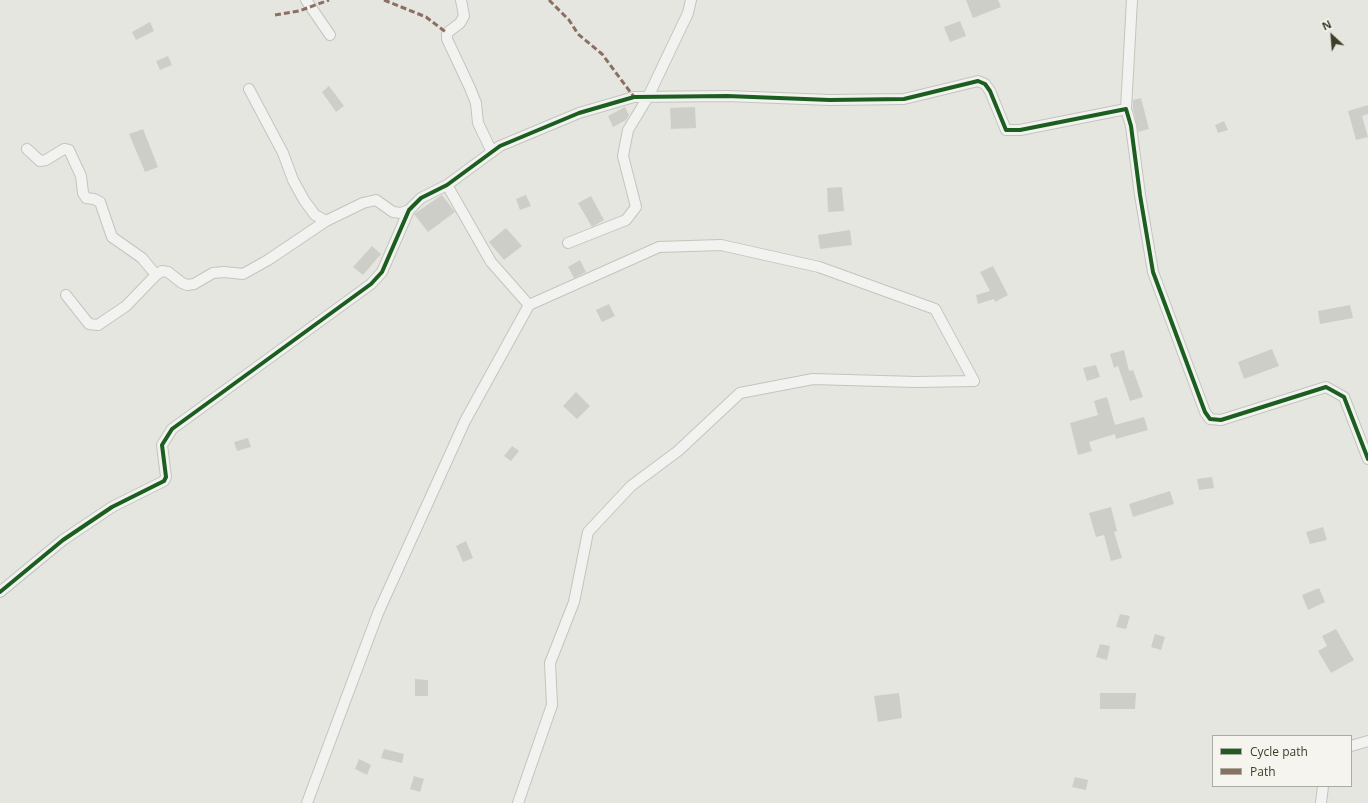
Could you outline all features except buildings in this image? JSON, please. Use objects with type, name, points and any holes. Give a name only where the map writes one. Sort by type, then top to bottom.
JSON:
[{"type":"street","points":[[306,0],[330,35]]},
{"type":"street","points":[[461,0],[464,16],[460,23],[447,32],[447,39],[476,103],[478,123],[492,152]]},
{"type":"street","points":[[568,243],[626,220],[636,207],[622,156],[628,130],[648,97],[688,13],[691,0]]},
{"type":"street","points":[[1132,0],[1126,109],[1131,126],[1140,195],[1153,272],[1205,412],[1210,419],[1221,420],[1326,387],[1344,397],[1368,459]]},
{"type":"street","points":[[66,295],[89,324],[98,325],[126,306],[156,275],[162,271],[168,272],[182,283],[187,284],[194,284],[213,273],[224,272],[243,274],[268,260],[326,221],[347,210],[376,200],[393,212],[401,214],[409,210],[421,198],[447,186],[500,146],[579,113],[634,97],[727,96],[830,100],[904,99],[978,81],[985,84],[990,91],[1006,130],[1020,130],[1126,109]]},
{"type":"street","points":[[249,89],[283,153],[293,180],[304,200],[315,215],[326,221]]},
{"type":"street","points":[[27,149],[40,161],[46,160],[64,149],[69,150],[81,176],[83,193],[86,198],[94,199],[100,202],[112,237],[142,258],[156,275]]},
{"type":"street","points":[[447,186],[490,262],[529,305]]},
{"type":"street","points":[[0,592],[63,540],[112,507],[164,481],[166,477],[162,445],[172,429],[371,284],[382,272],[409,210]]},
{"type":"street","points":[[307,803],[378,613],[465,420],[529,305],[659,247],[721,246],[819,267],[935,309],[974,381],[916,382],[813,379],[740,393],[678,451],[631,486],[588,532],[574,602],[550,663],[552,705],[518,803]]},
{"type":"street","points":[[1352,746],[1368,741]]},
{"type":"street","points":[[1320,803],[1323,787]]},
{"type":"marked path","points":[[275,15],[299,11],[329,0]]},
{"type":"marked path","points":[[384,0],[426,17],[447,33]]},
{"type":"marked path","points":[[549,0],[569,20],[578,34],[602,54],[634,97]]},
{"type":"cycle path","points":[[0,592],[63,540],[112,507],[164,481],[166,477],[162,445],[172,429],[371,284],[382,272],[409,210],[421,198],[447,185],[500,146],[579,113],[634,97],[727,96],[830,100],[904,99],[978,81],[985,84],[990,91],[1006,130],[1020,130],[1126,109],[1131,126],[1140,195],[1153,272],[1205,412],[1210,419],[1221,420],[1326,387],[1344,397],[1368,459]]}]
